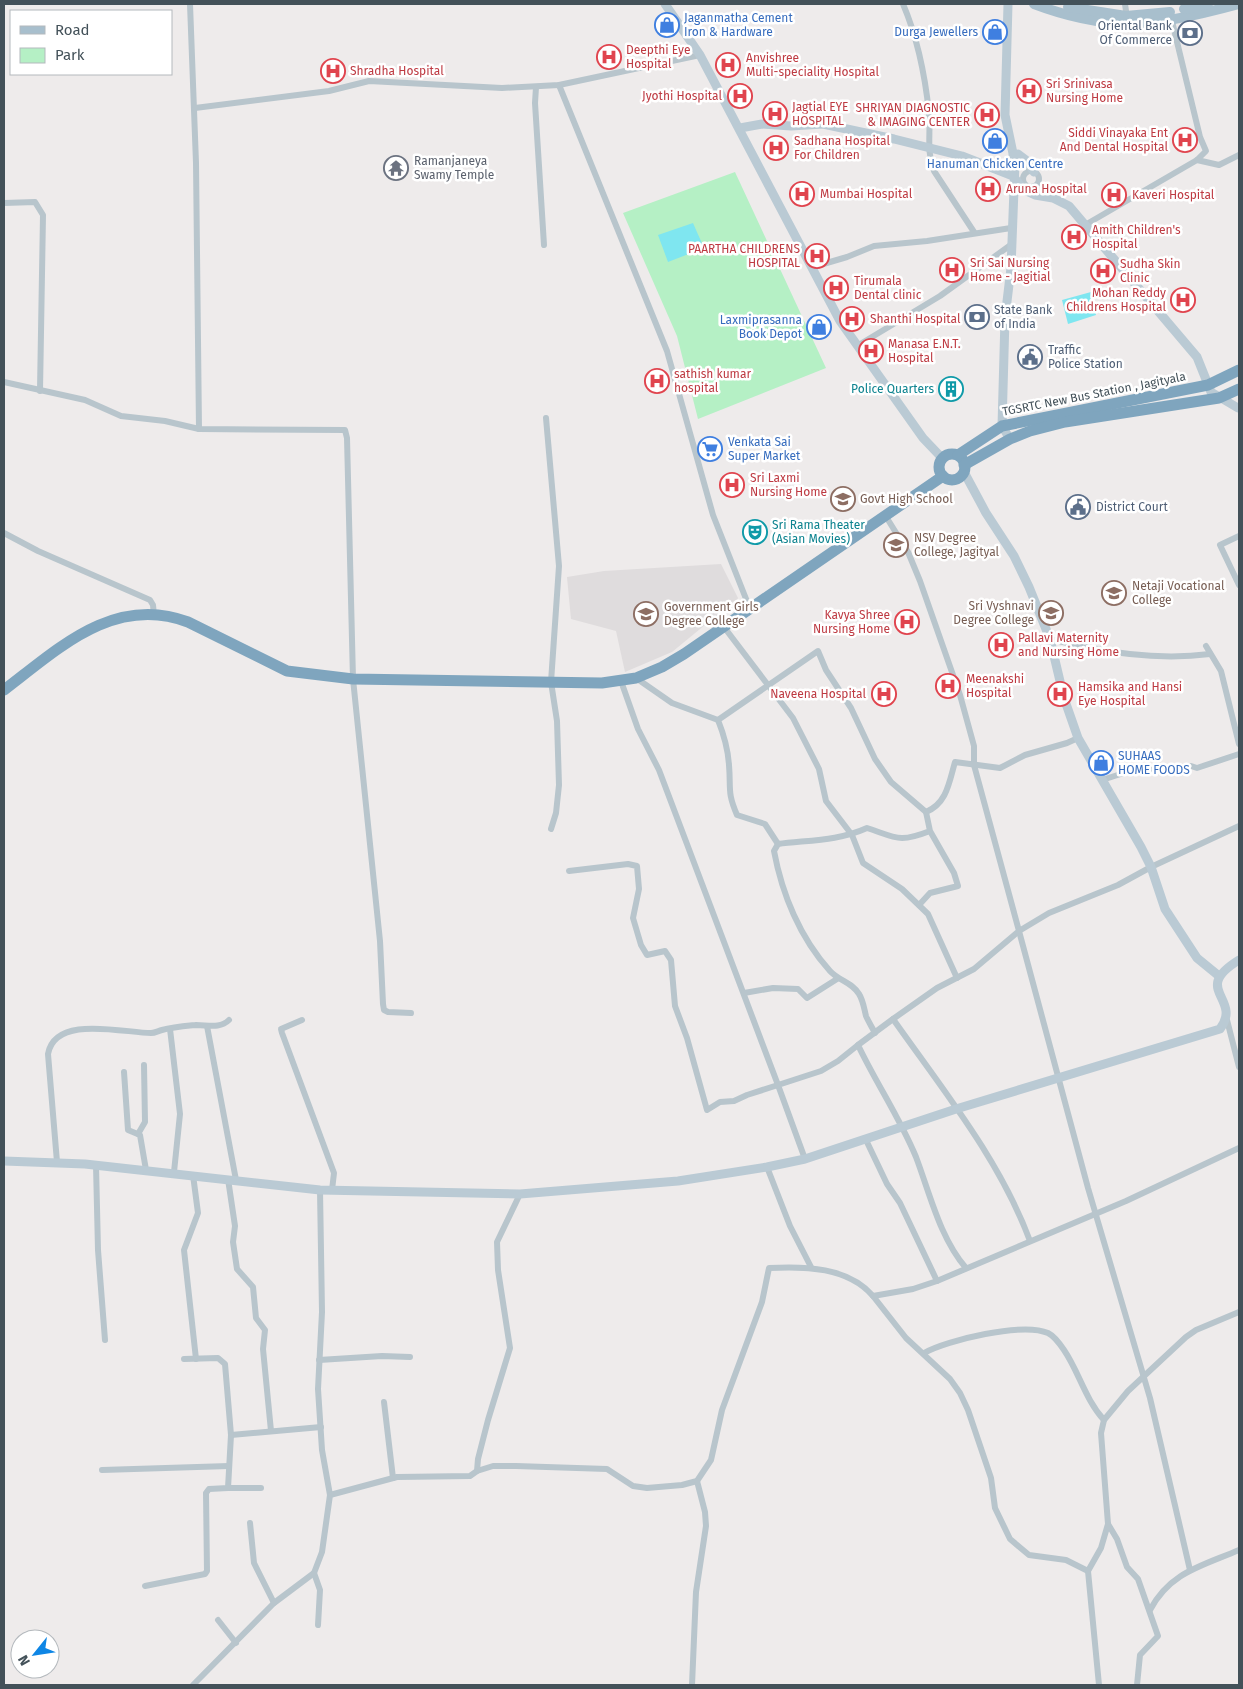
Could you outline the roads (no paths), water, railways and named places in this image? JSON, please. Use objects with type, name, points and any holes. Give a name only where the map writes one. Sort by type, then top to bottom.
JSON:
[{"type":"highway","name":"TGSRTC New Bus Station , Jagityala","points":[[958,455],[1002,426],[1208,385],[1239,370]]},
{"type":"highway","points":[[943,476],[954,480],[964,469],[1010,439],[1065,422],[1222,397],[1239,389]]},
{"type":"highway","points":[[943,476],[940,467],[943,459],[949,455],[958,455],[964,469]]},
{"type":"highway","points":[[4,690],[84,631],[115,618],[154,616],[178,618],[188,622],[287,671],[353,679],[551,682],[621,681],[636,678],[669,663],[724,627],[943,476]]},
{"type":"main road","points":[[666,4],[700,55],[840,321],[923,438],[943,459]]},
{"type":"main road","points":[[1008,4],[1004,114],[1013,156],[1013,176],[1012,244],[1005,318],[1002,426],[1010,439]]},
{"type":"main road","points":[[1034,4],[1094,20],[1127,20],[1169,16],[1239,4]]},
{"type":"main road","points":[[1052,4],[1127,20]]},
{"type":"main road","points":[[1169,16],[1208,4]]},
{"type":"main road","points":[[740,128],[762,124],[791,126],[823,124],[962,156],[1013,176],[1035,195],[1053,198],[1069,206],[1197,357],[1208,385],[1239,409]]},
{"type":"main road","points":[[1013,156],[1018,154],[1022,157],[1034,172]]},
{"type":"main road","points":[[964,469],[986,513],[1014,556],[1050,639],[1064,698],[1078,738],[1151,867],[1165,909],[1197,958],[1219,976]]},
{"type":"main road","points":[[4,1161],[57,1162],[174,1172],[320,1190],[520,1194],[678,1181],[767,1167],[805,1159],[956,1109],[1220,1029],[1227,1020],[1226,1005],[1217,983],[1219,976],[1239,960]]},
{"type":"street","points":[[190,4],[194,108],[199,429]]},
{"type":"street","points":[[903,4],[919,48],[924,74],[929,114],[929,159],[934,170],[974,232]]},
{"type":"street","points":[[1125,4],[1127,20]]},
{"type":"street","points":[[1086,225],[1198,160],[1206,151],[1200,137],[1169,16]]},
{"type":"street","points":[[194,108],[329,90],[369,82],[502,88],[559,85],[700,55]]},
{"type":"street","points":[[559,85],[667,351],[713,515],[750,609]]},
{"type":"street","points":[[536,87],[535,102],[544,245]]},
{"type":"street","points":[[1198,160],[1219,165],[1239,155]]},
{"type":"street","points":[[1034,172],[1039,178],[1038,183],[1034,186],[1025,186],[1025,175],[1034,172]]},
{"type":"street","points":[[4,203],[35,202],[43,215],[40,391]]},
{"type":"street","points":[[813,267],[847,257],[874,246],[927,241],[974,232],[1011,228]]},
{"type":"street","points":[[857,346],[940,296],[1012,244]]},
{"type":"street","points":[[4,382],[85,400],[121,416],[165,421],[199,429],[345,430],[347,438],[353,679],[380,941],[383,1004],[384,1010],[388,1012],[411,1013]]},
{"type":"street","points":[[546,418],[559,566],[551,682],[557,721],[559,785],[556,813],[551,829]]},
{"type":"street","points":[[885,515],[908,552],[960,695],[974,746],[974,765],[1096,1213],[1161,1439],[1190,1570]]},
{"type":"street","points":[[4,533],[38,551],[150,600],[153,604],[154,616]]},
{"type":"street","points":[[1239,536],[1220,545],[1239,585]]},
{"type":"street","points":[[724,627],[793,718],[818,769],[826,800],[852,835],[863,863],[902,889],[928,914],[956,978]]},
{"type":"street","points":[[1050,639],[1096,650],[1130,654],[1186,657],[1210,654]]},
{"type":"street","points":[[1206,646],[1221,671],[1239,744]]},
{"type":"street","points":[[718,720],[818,651],[826,670],[851,708],[875,759],[891,782],[926,812],[930,831],[954,873],[958,886],[930,893],[920,905]]},
{"type":"street","points":[[636,678],[672,703],[718,720],[726,740],[730,765],[729,796],[738,815],[766,824],[778,844]]},
{"type":"street","points":[[621,681],[638,729],[658,770],[744,993],[805,1159]]},
{"type":"street","points":[[926,812],[934,809],[946,796],[955,762],[1000,768],[1025,755],[1078,738]]},
{"type":"street","points":[[1102,780],[1127,772],[1191,766],[1197,768],[1239,754]]},
{"type":"street","points":[[569,871],[628,864],[636,866],[639,890],[633,918],[641,945],[647,955],[665,951],[670,960],[675,1006],[687,1038],[707,1110],[720,1102],[734,1101],[820,1071],[838,1061],[937,988],[974,969],[1019,931],[1049,914],[1118,885],[1151,867],[1239,826]]},
{"type":"street","points":[[875,1033],[866,1017],[861,996],[854,986],[837,979],[810,946],[796,921],[777,869],[774,850],[778,844],[807,840],[829,840],[852,835],[867,828],[896,840],[914,837],[930,831]]},
{"type":"street","points":[[744,993],[773,988],[798,989],[807,998],[837,979]]},
{"type":"street","points":[[57,1162],[48,1054],[50,1046],[58,1037],[70,1030],[87,1028],[154,1033],[170,1029],[218,1026],[225,1024],[229,1020]]},
{"type":"street","points":[[302,1020],[285,1026],[282,1028],[282,1033],[334,1173],[332,1190]]},
{"type":"street","points":[[893,1020],[956,1109],[1017,1206],[1030,1240]]},
{"type":"street","points":[[1227,1020],[1237,1044],[1239,1067]]},
{"type":"street","points":[[207,1026],[232,1179],[235,1226],[233,1242],[238,1269],[253,1287],[256,1318],[265,1330],[263,1349],[270,1431]]},
{"type":"street","points":[[170,1029],[180,1114],[174,1172]]},
{"type":"street","points":[[858,1045],[902,1128],[956,1257],[966,1268]]},
{"type":"street","points":[[144,1065],[145,1122],[138,1134],[146,1170]]},
{"type":"street","points":[[124,1072],[128,1130],[131,1133],[138,1134]]},
{"type":"street","points":[[866,1140],[887,1184],[900,1203],[937,1281]]},
{"type":"street","points":[[873,1296],[913,1289],[937,1281],[1096,1213],[1239,1148]]},
{"type":"street","points":[[96,1165],[98,1250],[105,1340]]},
{"type":"street","points":[[767,1167],[790,1226],[811,1267]]},
{"type":"street","points":[[193,1175],[198,1213],[184,1250],[196,1358]]},
{"type":"street","points":[[193,1685],[274,1603],[314,1572],[322,1552],[330,1495],[321,1428],[319,1360],[322,1312],[320,1190]]},
{"type":"street","points":[[477,1471],[478,1459],[488,1420],[510,1348],[498,1270],[497,1242],[520,1194]]},
{"type":"street","points":[[330,1495],[393,1478],[470,1476],[477,1471],[493,1466],[607,1468],[632,1486],[647,1488],[674,1486],[697,1481],[711,1460],[722,1410],[762,1302],[769,1268],[811,1267],[850,1280],[866,1288],[906,1338],[924,1353],[950,1380],[968,1410],[991,1478],[995,1508],[1010,1539],[1029,1555],[1066,1560],[1088,1571]]},
{"type":"street","points":[[1099,1685],[1088,1571],[1102,1548],[1108,1524],[1100,1450],[1104,1420],[1128,1390],[1196,1330],[1239,1312]]},
{"type":"street","points":[[924,1353],[950,1342],[981,1335],[1024,1329],[1048,1333],[1064,1350],[1093,1408],[1104,1420]]},
{"type":"street","points":[[319,1360],[382,1356],[410,1357]]},
{"type":"street","points":[[184,1359],[218,1358],[226,1364],[231,1435],[228,1488]]},
{"type":"street","points":[[384,1402],[393,1478]]},
{"type":"street","points":[[231,1435],[321,1428]]},
{"type":"street","points":[[102,1470],[229,1466]]},
{"type":"street","points":[[692,1685],[696,1592],[706,1526],[705,1512],[697,1481]]},
{"type":"street","points":[[145,1586],[205,1574],[207,1571],[206,1493],[209,1489],[261,1488]]},
{"type":"street","points":[[250,1523],[254,1563],[274,1603]]},
{"type":"street","points":[[1108,1524],[1117,1539],[1127,1567],[1138,1579],[1158,1636],[1140,1655],[1137,1685]]},
{"type":"street","points":[[1150,1610],[1164,1588],[1190,1570],[1239,1550]]},
{"type":"street","points":[[314,1572],[320,1590],[318,1625]]},
{"type":"street","points":[[218,1620],[236,1643]]},
{"type":"water","points":[[693,223],[704,248],[668,262],[658,235]]},
{"type":"water","points":[[1091,292],[1096,315],[1068,324],[1062,300]]},
{"type":"place","name":"Jaganmatha Cement Iron & Hardware","points":[[667,25]]},
{"type":"place","name":"Durga Jewellers","points":[[995,32]]},
{"type":"place","name":"Oriental Bank Of Commerce","points":[[1190,33]]},
{"type":"place","name":"Deepthi Eye Hospital","points":[[609,57]]},
{"type":"place","name":"Anvishree Multi-speciality Hospital","points":[[728,65]]},
{"type":"place","name":"Shradha Hospital","points":[[333,71]]},
{"type":"place","name":"Sri Srinivasa Nursing Home","points":[[1029,91]]},
{"type":"place","name":"Jyothi Hospital","points":[[740,96]]},
{"type":"place","name":"Jagtial EYE HOSPITAL","points":[[775,114]]},
{"type":"place","name":"SHRIYAN DIAGNOSTIC & IMAGING CENTER","points":[[987,115]]},
{"type":"place","name":"Siddi Vinayaka Ent And Dental Hospital","points":[[1185,140]]},
{"type":"place","name":"Hanuman Chicken Centre","points":[[995,141]]},
{"type":"place","name":"Sadhana Hospital For Children","points":[[776,148]]},
{"type":"place","name":"Ramanjaneya Swamy Temple","points":[[396,168]]},
{"type":"place","name":"Aruna Hospital","points":[[988,189]]},
{"type":"place","name":"Mumbai Hospital","points":[[802,194]]},
{"type":"place","name":"Kaveri Hospital","points":[[1114,195]]},
{"type":"place","name":"Amith Children's Hospital","points":[[1074,237]]},
{"type":"place","name":"PAARTHA CHILDRENS HOSPITAL","points":[[817,256]]},
{"type":"place","name":"Sri Sai Nursing Home - Jagitial","points":[[952,270]]},
{"type":"place","name":"Sudha Skin Clinic","points":[[1103,271]]},
{"type":"place","name":"Tirumala Dental clinic","points":[[836,288]]},
{"type":"place","name":"Mohan Reddy Childrens Hospital","points":[[1183,300]]},
{"type":"place","name":"State Bank of India","points":[[977,317]]},
{"type":"place","name":"Shanthi Hospital","points":[[852,319]]},
{"type":"place","name":"Laxmiprasanna Book Depot","points":[[819,327]]},
{"type":"place","name":"Manasa E.N.T. Hospital","points":[[871,351]]},
{"type":"place","name":"Traffic Police Station","points":[[1030,357]]},
{"type":"place","name":"sathish kumar hospital","points":[[657,381]]},
{"type":"place","name":"Police Quarters","points":[[951,389]]},
{"type":"place","name":"Venkata Sai Super Market","points":[[710,449]]},
{"type":"place","name":"Sri Laxmi Nursing Home","points":[[732,485]]},
{"type":"place","name":"Govt High School","points":[[843,499]]},
{"type":"place","name":"District Court","points":[[1078,507]]},
{"type":"place","name":"Sri Rama Theater (Asian Movies)","points":[[755,532]]},
{"type":"place","name":"NSV Degree College, Jagityal","points":[[896,545]]},
{"type":"place","name":"Netaji Vocational College","points":[[1114,593]]},
{"type":"place","name":"Sri Vyshnavi Degree College","points":[[1051,613]]},
{"type":"place","name":"Government Girls Degree College","points":[[646,614]]},
{"type":"place","name":"Kavya Shree Nursing Home","points":[[907,622]]},
{"type":"place","name":"Pallavi Maternity and Nursing Home","points":[[1001,645]]},
{"type":"place","name":"Meenakshi Hospital","points":[[948,686]]},
{"type":"place","name":"Naveena Hospital","points":[[884,694]]},
{"type":"place","name":"Hamsika and Hansi Eye Hospital","points":[[1060,694]]},
{"type":"place","name":"SUHAAS HOME FOODS","points":[[1101,763]]}]
